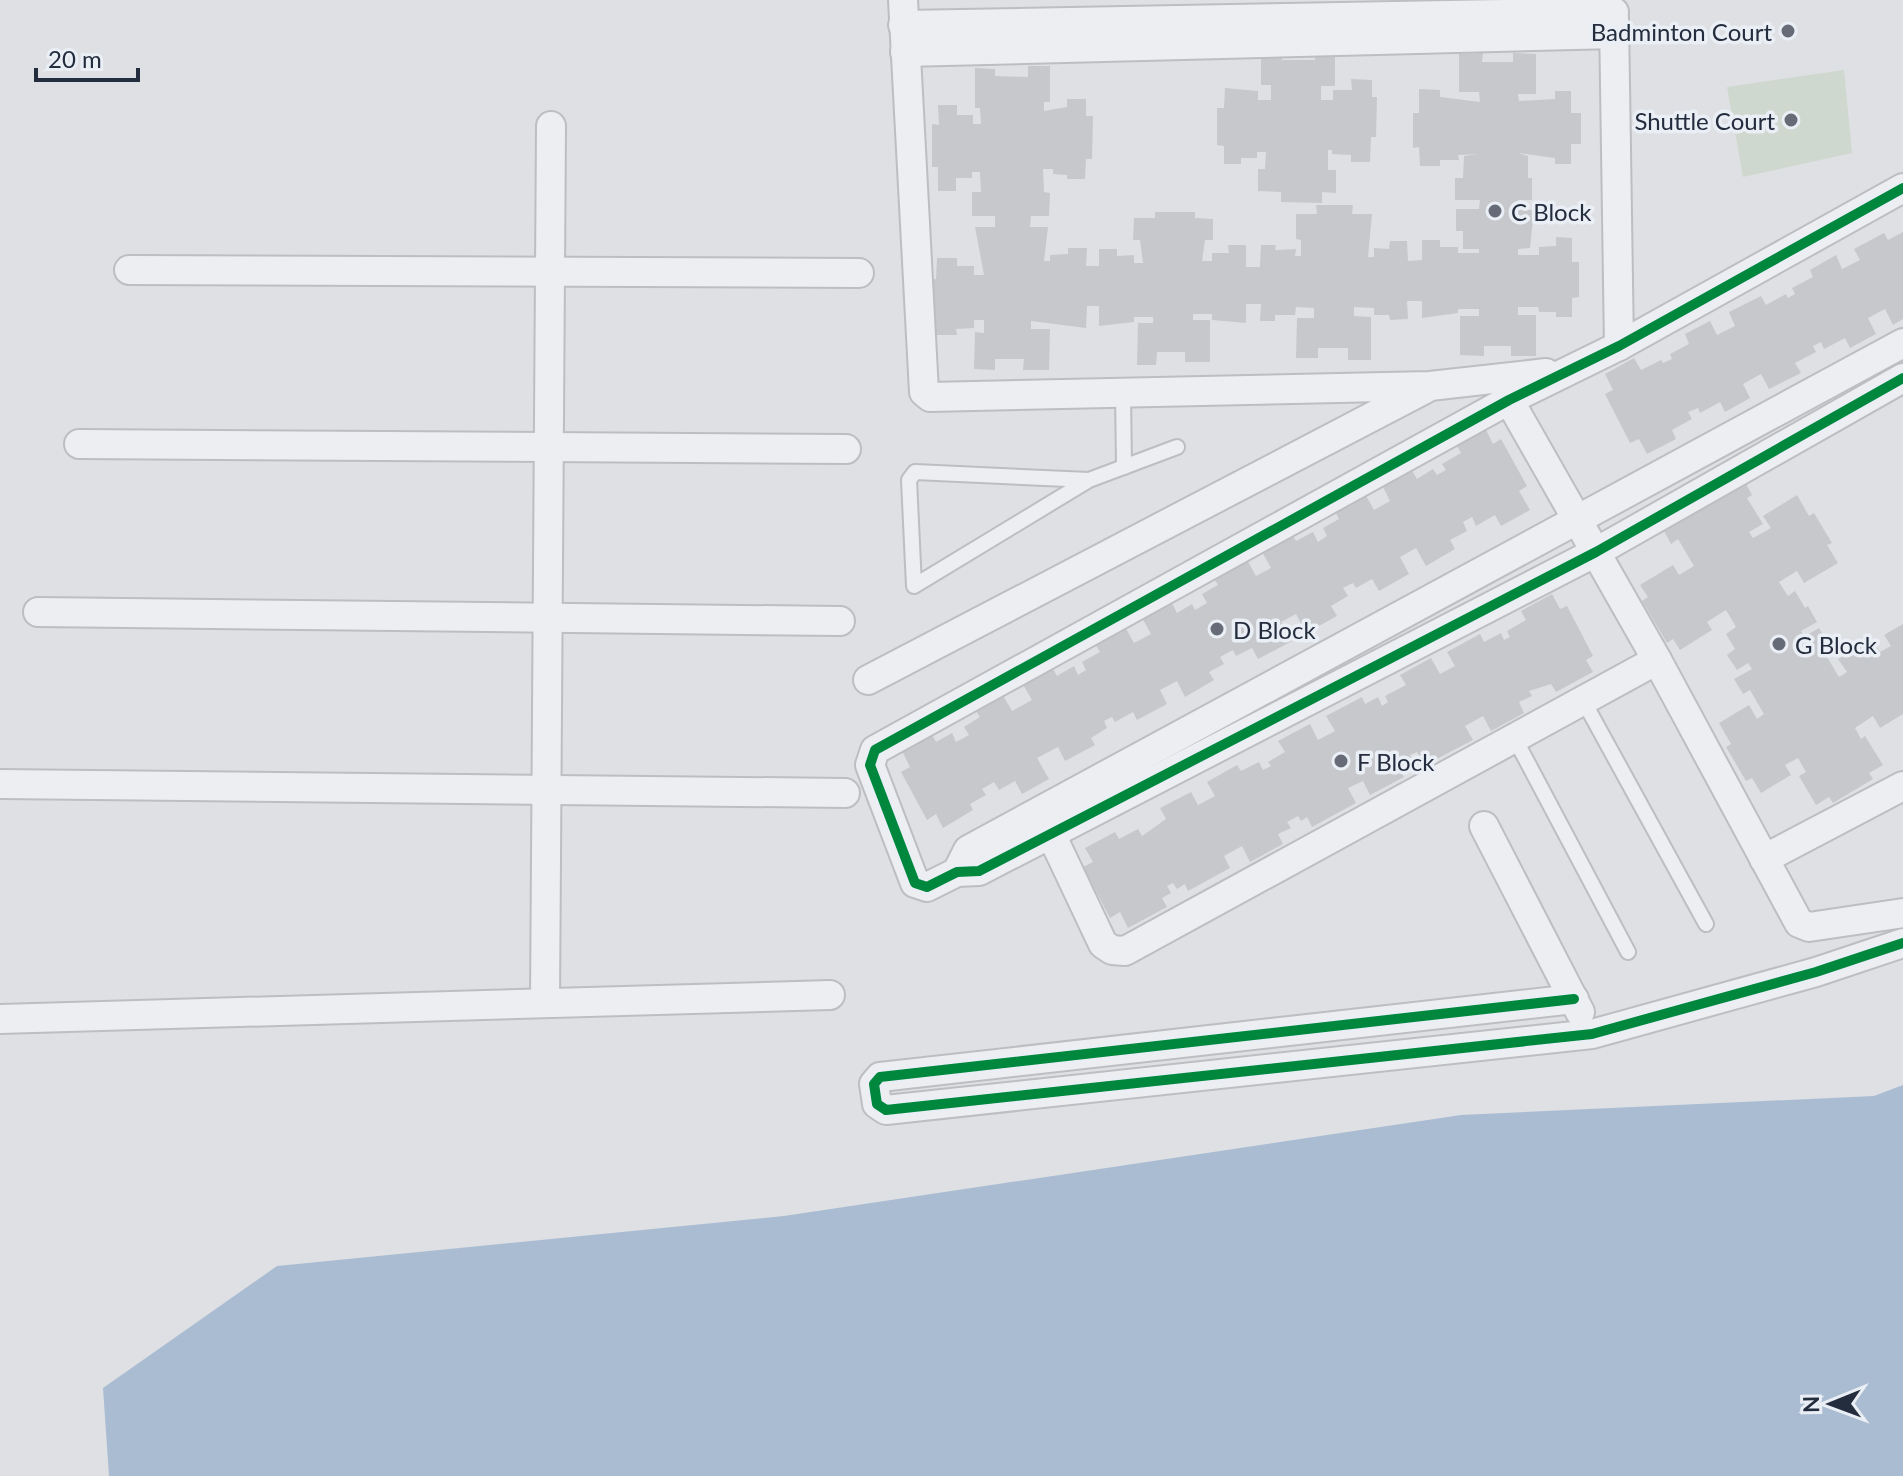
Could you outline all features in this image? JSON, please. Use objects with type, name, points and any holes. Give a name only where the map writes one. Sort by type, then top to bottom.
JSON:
[{"type":"street","points":[[1571,371],[1430,386],[930,397],[924,392],[903,26],[1614,15],[1619,346]]},
{"type":"street","points":[[545,1003],[551,126]]},
{"type":"street","points":[[1903,188],[1619,346],[1509,400],[875,750],[870,765],[915,883],[927,887],[957,872],[979,871],[1596,552],[1903,378]]},
{"type":"street","points":[[129,270],[859,273]]},
{"type":"street","points":[[957,872],[968,850],[1903,343]]},
{"type":"street","points":[[868,680],[1430,386]]},
{"type":"street","points":[[1509,400],[1803,926],[1903,913]]},
{"type":"street","points":[[79,444],[846,449]]},
{"type":"street","points":[[38,612],[840,621]]},
{"type":"street","points":[[1051,834],[1103,944],[1112,950],[1125,951],[1657,660]]},
{"type":"street","points":[[0,784],[845,793]]},
{"type":"street","points":[[1764,859],[1903,786]]},
{"type":"street","points":[[1484,826],[1592,1034]]},
{"type":"street","points":[[1574,999],[880,1077],[874,1084],[877,1104],[886,1110],[1592,1034],[1816,972],[1903,943]]},
{"type":"street","points":[[0,1019],[830,995]]},
{"type":"lane","points":[[1123,392],[1124,467]]},
{"type":"lane","points":[[1089,480],[915,472],[909,480],[914,586],[1089,480],[1177,447]]},
{"type":"lane","points":[[1583,700],[1706,924]]},
{"type":"lane","points":[[1514,737],[1628,952]]},
{"type":"shaded area","name":"Shuttle Court","points":[[1844,70],[1852,153],[1743,177],[1727,87]]},
{"type":"water","points":[[1903,1085],[1903,1476],[109,1476],[103,1388],[277,1266],[784,1216],[1461,1115],[1874,1096]]},
{"type":"building","points":[[1315,46],[1335,46],[1335,86],[1321,86],[1321,100],[1333,100],[1333,90],[1352,90],[1351,79],[1372,80],[1372,97],[1377,97],[1376,137],[1371,137],[1370,162],[1351,162],[1351,155],[1332,154],[1332,150],[1328,150],[1328,170],[1336,170],[1336,193],[1322,192],[1322,203],[1281,202],[1281,192],[1258,191],[1258,169],[1265,169],[1266,152],[1257,152],[1257,158],[1241,158],[1241,164],[1224,164],[1224,146],[1217,145],[1217,108],[1224,108],[1225,88],[1258,91],[1258,100],[1271,100],[1271,85],[1261,85],[1261,48],[1282,49],[1282,60],[1315,60]]},
{"type":"building","name":"C Block","points":[[1483,53],[1482,62],[1513,62],[1513,53],[1536,54],[1536,94],[1518,94],[1519,101],[1555,99],[1555,91],[1571,91],[1571,113],[1581,113],[1581,144],[1571,144],[1571,164],[1555,164],[1555,158],[1518,153],[1528,156],[1532,200],[1518,200],[1518,210],[1534,210],[1530,248],[1518,249],[1518,255],[1539,255],[1539,247],[1556,246],[1556,237],[1572,238],[1572,262],[1579,262],[1579,297],[1572,298],[1572,317],[1556,317],[1556,312],[1539,312],[1538,307],[1518,307],[1518,315],[1536,315],[1536,356],[1511,356],[1511,346],[1484,346],[1484,356],[1460,355],[1460,316],[1479,316],[1479,309],[1458,309],[1458,313],[1422,318],[1422,301],[1407,301],[1408,319],[1390,320],[1389,315],[1374,315],[1374,308],[1354,307],[1354,316],[1371,317],[1371,360],[1348,360],[1348,348],[1318,348],[1318,358],[1296,358],[1297,318],[1314,318],[1314,308],[1296,307],[1295,315],[1275,315],[1275,321],[1260,321],[1261,304],[1246,304],[1246,323],[1212,320],[1212,314],[1193,314],[1193,320],[1210,320],[1210,362],[1185,362],[1185,352],[1157,352],[1156,365],[1137,365],[1138,323],[1153,323],[1153,317],[1134,317],[1134,322],[1099,326],[1099,306],[1087,306],[1086,328],[1031,321],[1031,329],[1050,329],[1049,370],[1023,370],[1024,359],[995,359],[995,370],[974,369],[975,332],[984,333],[984,320],[974,320],[974,328],[956,329],[957,335],[936,335],[936,314],[930,314],[930,279],[936,279],[937,258],[957,258],[957,266],[974,266],[974,275],[984,275],[975,227],[995,227],[995,216],[972,216],[972,192],[981,192],[980,172],[972,172],[972,178],[956,178],[956,191],[938,191],[938,167],[932,167],[932,124],[939,125],[938,105],[957,105],[957,115],[973,115],[973,124],[981,124],[980,108],[975,108],[975,68],[995,69],[995,76],[1028,77],[1028,66],[1050,66],[1050,102],[1044,102],[1044,111],[1067,107],[1067,99],[1086,99],[1086,116],[1093,116],[1092,159],[1086,159],[1085,179],[1067,179],[1067,175],[1053,174],[1053,169],[1043,169],[1044,192],[1050,193],[1049,216],[1031,216],[1030,227],[1048,227],[1044,261],[1050,261],[1050,255],[1068,254],[1068,248],[1087,248],[1086,266],[1099,266],[1099,249],[1117,249],[1117,256],[1134,255],[1134,263],[1143,263],[1140,240],[1133,240],[1134,218],[1155,218],[1155,212],[1195,212],[1195,218],[1213,219],[1213,240],[1205,240],[1202,261],[1212,261],[1212,253],[1229,253],[1228,245],[1246,245],[1246,267],[1260,267],[1261,245],[1276,245],[1275,250],[1296,249],[1295,256],[1301,256],[1301,240],[1296,239],[1296,214],[1317,214],[1316,205],[1353,205],[1352,214],[1372,214],[1368,257],[1374,257],[1374,248],[1389,249],[1390,241],[1407,241],[1408,261],[1422,260],[1422,240],[1440,240],[1440,247],[1458,247],[1458,253],[1479,253],[1479,249],[1463,249],[1463,231],[1456,231],[1456,209],[1479,209],[1480,200],[1455,200],[1455,178],[1463,178],[1464,156],[1479,154],[1458,155],[1459,160],[1440,160],[1440,166],[1420,166],[1419,147],[1413,148],[1413,113],[1419,113],[1419,89],[1440,90],[1440,97],[1480,102],[1479,92],[1459,92],[1459,54]]},
{"type":"building","points":[[1903,232],[1903,319],[1893,325],[1885,309],[1868,318],[1876,334],[1850,348],[1845,338],[1824,349],[1821,342],[1813,346],[1816,352],[1795,363],[1801,373],[1769,389],[1761,374],[1743,384],[1750,398],[1725,412],[1720,402],[1700,413],[1698,408],[1688,412],[1692,419],[1672,430],[1676,439],[1647,454],[1639,439],[1630,443],[1605,394],[1613,390],[1605,374],[1634,358],[1641,370],[1661,360],[1663,363],[1672,359],[1670,354],[1689,344],[1685,334],[1710,321],[1717,335],[1735,326],[1729,312],[1761,296],[1766,305],[1786,294],[1788,298],[1795,294],[1792,288],[1813,277],[1810,270],[1836,255],[1842,269],[1860,260],[1854,249],[1884,233],[1888,240]]},
{"type":"building","name":"D Block","points":[[1484,426],[1493,444],[1501,439],[1527,486],[1519,491],[1530,510],[1501,526],[1495,515],[1476,526],[1472,517],[1463,522],[1467,531],[1450,540],[1455,549],[1426,566],[1416,548],[1400,557],[1409,574],[1379,591],[1372,579],[1356,588],[1353,583],[1343,588],[1348,596],[1331,606],[1337,616],[1306,633],[1296,614],[1281,622],[1292,641],[1258,659],[1252,648],[1236,656],[1233,650],[1220,657],[1224,664],[1209,672],[1214,680],[1185,697],[1177,681],[1160,690],[1167,704],[1137,720],[1133,712],[1115,722],[1112,717],[1104,721],[1107,728],[1091,738],[1095,745],[1065,761],[1058,747],[1037,758],[1049,779],[1022,794],[1015,781],[999,790],[994,782],[982,789],[986,795],[970,804],[973,810],[943,828],[936,814],[927,820],[901,772],[910,767],[901,749],[931,733],[936,742],[952,733],[956,742],[969,735],[964,727],[980,717],[974,708],[1001,692],[1012,711],[1032,700],[1021,681],[1051,665],[1057,676],[1074,666],[1078,675],[1086,670],[1082,662],[1100,652],[1094,642],[1124,625],[1134,643],[1151,634],[1141,616],[1170,599],[1177,613],[1192,604],[1195,610],[1207,603],[1202,594],[1218,585],[1213,577],[1246,558],[1256,576],[1271,568],[1261,550],[1291,533],[1296,541],[1313,532],[1318,542],[1327,536],[1323,528],[1339,519],[1334,509],[1364,492],[1374,510],[1390,501],[1382,485],[1411,469],[1417,479],[1433,469],[1437,475],[1446,470],[1442,464],[1461,453],[1455,442]]},
{"type":"building","name":"G Block","points":[[1745,482],[1752,495],[1747,498],[1763,524],[1749,532],[1753,538],[1771,528],[1763,516],[1797,495],[1809,516],[1814,513],[1832,543],[1827,545],[1838,563],[1804,583],[1797,571],[1779,582],[1788,596],[1795,591],[1805,608],[1808,606],[1817,622],[1801,631],[1804,637],[1819,628],[1828,643],[1821,647],[1839,677],[1847,672],[1838,659],[1872,639],[1880,652],[1891,646],[1884,635],[1903,624],[1903,714],[1880,728],[1873,716],[1855,728],[1861,739],[1865,736],[1883,765],[1869,773],[1873,779],[1833,803],[1829,797],[1816,805],[1799,776],[1806,772],[1798,758],[1785,765],[1791,775],[1761,793],[1752,778],[1746,781],[1726,747],[1731,744],[1719,723],[1749,705],[1757,719],[1764,714],[1750,690],[1743,694],[1734,679],[1752,669],[1748,663],[1737,670],[1727,655],[1735,649],[1726,634],[1736,627],[1726,610],[1707,622],[1712,630],[1680,650],[1673,639],[1667,643],[1642,601],[1648,597],[1640,585],[1673,565],[1679,575],[1694,566],[1678,539],[1671,544],[1664,531],[1683,520],[1680,514]]},
{"type":"building","name":"F Block","points":[[1552,594],[1560,609],[1567,606],[1593,656],[1586,660],[1593,672],[1556,692],[1551,684],[1529,691],[1532,696],[1519,702],[1524,713],[1491,731],[1483,716],[1465,726],[1473,740],[1431,762],[1428,756],[1422,760],[1417,752],[1410,755],[1413,761],[1399,769],[1404,777],[1370,795],[1363,781],[1348,788],[1356,803],[1312,827],[1307,817],[1301,821],[1298,816],[1287,822],[1291,828],[1278,834],[1283,844],[1250,862],[1242,846],[1224,856],[1230,868],[1188,891],[1185,884],[1177,889],[1173,883],[1167,886],[1171,893],[1162,898],[1167,907],[1128,928],[1120,912],[1110,918],[1083,867],[1093,862],[1085,848],[1115,832],[1119,839],[1138,829],[1142,836],[1166,819],[1160,808],[1191,792],[1198,805],[1215,796],[1207,782],[1237,765],[1241,771],[1259,762],[1263,770],[1271,766],[1268,762],[1285,752],[1278,741],[1310,724],[1318,740],[1335,731],[1326,716],[1362,697],[1365,704],[1378,697],[1382,706],[1388,702],[1385,696],[1406,685],[1400,675],[1431,658],[1440,674],[1455,666],[1447,652],[1480,634],[1484,642],[1501,633],[1504,640],[1510,637],[1507,631],[1526,620],[1521,611]]},
{"type":"cycle path","points":[[1903,188],[1619,346],[1509,400],[875,750],[870,765],[915,883],[927,887],[957,872],[979,871],[1596,552],[1903,378]]},
{"type":"cycle path","points":[[1574,999],[880,1077],[874,1084],[877,1104],[886,1110],[1592,1034],[1816,972],[1903,943]]},
{"type":"place","name":"Badminton Court","points":[[1788,31]]},
{"type":"place","name":"Shuttle Court","points":[[1791,120]]},
{"type":"place","name":"C Block","points":[[1495,211]]},
{"type":"place","name":"D Block","points":[[1217,629]]},
{"type":"place","name":"G Block","points":[[1779,644]]},
{"type":"place","name":"F Block","points":[[1341,761]]}]
